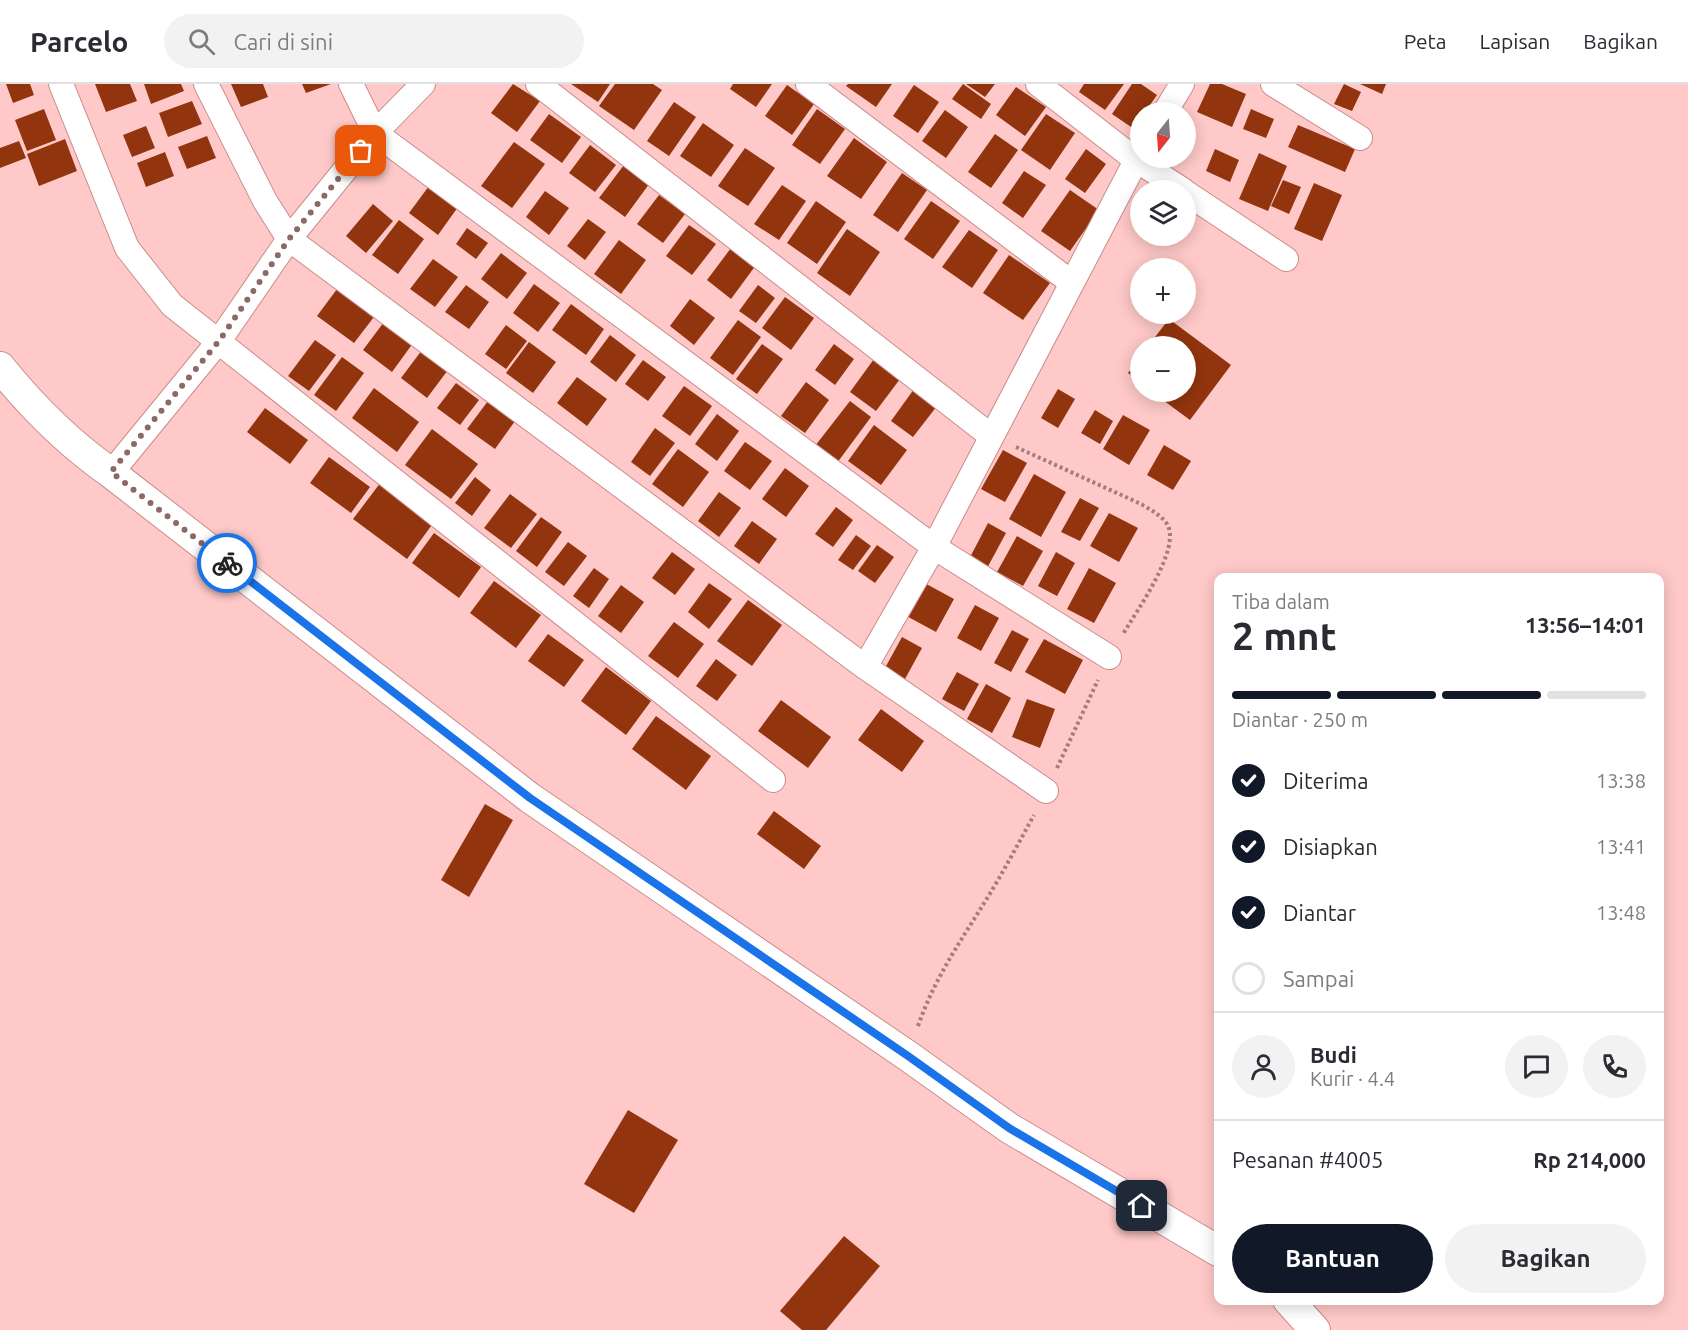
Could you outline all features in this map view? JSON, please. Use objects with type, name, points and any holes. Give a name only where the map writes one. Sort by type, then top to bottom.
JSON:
[{"type":"street","points":[[61,84],[128,248],[172,305],[773,780]]},
{"type":"street","points":[[206,84],[265,201],[289,239],[865,667],[1047,791]]},
{"type":"street","points":[[351,84],[375,134],[934,547],[1109,657]]},
{"type":"street","points":[[111,472],[219,341],[289,239],[375,134],[423,84]]},
{"type":"street","points":[[538,84],[991,436]]},
{"type":"street","points":[[808,84],[1071,283]]},
{"type":"street","points":[[1038,84],[1130,151]]},
{"type":"street","points":[[1171,102],[1182,84]]},
{"type":"street","points":[[1273,84],[1360,138]]},
{"type":"street","points":[[865,667],[934,547],[1132,168]]},
{"type":"street","points":[[1153,168],[1169,180]]},
{"type":"street","points":[[1196,199],[1286,259]]},
{"type":"street","points":[[0,367],[74,447],[111,472],[530,798],[908,1056],[1009,1128],[1214,1249]]},
{"type":"street","points":[[1292,1305],[1315,1330]]},
{"type":"path","points":[[908,1056],[929,994],[962,934],[997,882],[1047,791],[1109,657],[1163,566],[1170,540],[1168,526],[1157,513],[991,436]]},
{"type":"building","points":[[6,84],[30,84],[34,95],[13,103]]},
{"type":"building","points":[[95,84],[130,84],[137,101],[106,112]]},
{"type":"building","points":[[144,84],[181,84],[184,91],[151,104]]},
{"type":"building","points":[[231,84],[263,84],[268,97],[241,107]]},
{"type":"building","points":[[302,84],[331,84],[306,93]]},
{"type":"building","points":[[513,84],[540,101],[517,132],[491,113]]},
{"type":"building","points":[[571,84],[610,84],[598,102]]},
{"type":"building","points":[[615,84],[653,84],[662,90],[634,130],[599,106]]},
{"type":"building","points":[[733,84],[772,84],[756,107],[730,89]]},
{"type":"building","points":[[848,84],[892,84],[876,107],[846,86]]},
{"type":"building","points":[[963,84],[991,104],[981,119],[952,99]]},
{"type":"building","points":[[966,84],[995,84],[985,97]]},
{"type":"building","points":[[1084,84],[1124,84],[1105,110],[1079,92]]},
{"type":"building","points":[[1132,84],[1141,84],[1157,95],[1152,102],[1130,102],[1130,126],[1112,114]]},
{"type":"building","points":[[1210,84],[1222,84],[1246,94],[1232,127],[1197,112]]},
{"type":"building","points":[[1344,84],[1361,92],[1352,111],[1334,104]]},
{"type":"building","points":[[1360,84],[1386,84],[1382,94]]},
{"type":"building","points":[[787,85],[814,104],[792,135],[765,116]]},
{"type":"building","points":[[914,85],[939,102],[918,133],[893,116]]},
{"type":"building","points":[[1016,87],[1046,107],[1025,136],[996,115]]},
{"type":"building","points":[[192,101],[202,124],[168,137],[159,113]]},
{"type":"building","points":[[674,102],[696,117],[669,156],[647,141]]},
{"type":"building","points":[[44,109],[56,140],[27,151],[15,120]]},
{"type":"building","points":[[817,109],[845,129],[820,164],[792,145]]},
{"type":"building","points":[[1251,109],[1274,119],[1266,138],[1243,129]]},
{"type":"building","points":[[945,110],[968,127],[946,158],[922,141]]},
{"type":"building","points":[[549,114],[581,137],[562,163],[530,140]]},
{"type":"building","points":[[1046,114],[1075,133],[1050,170],[1021,150]]},
{"type":"building","points":[[703,123],[734,145],[711,177],[680,156]]},
{"type":"building","points":[[1298,125],[1355,149],[1345,172],[1288,147]]},
{"type":"building","points":[[146,126],[155,148],[132,157],[123,135]]},
{"type":"building","points":[[995,134],[1018,150],[991,188],[968,172]]},
{"type":"building","points":[[207,136],[216,158],[187,169],[178,147]]},
{"type":"building","points":[[854,138],[887,162],[861,199],[827,176]]},
{"type":"building","points":[[65,139],[77,171],[39,186],[27,154]]},
{"type":"building","points":[[19,141],[26,158],[0,168],[0,148]]},
{"type":"building","points":[[514,142],[545,164],[512,208],[481,186]]},
{"type":"building","points":[[590,145],[616,165],[595,192],[569,173]]},
{"type":"building","points":[[745,148],[775,168],[748,206],[718,186]]},
{"type":"building","points":[[1086,149],[1106,164],[1085,193],[1065,179]]},
{"type":"building","points":[[1215,149],[1239,160],[1230,182],[1206,171]]},
{"type":"building","points":[[165,152],[174,176],[146,187],[137,163]]},
{"type":"building","points":[[1259,153],[1287,166],[1268,211],[1239,199]]},
{"type":"building","points":[[630,157],[655,176],[625,217],[599,198]]},
{"type":"building","points":[[1024,171],[1046,185],[1023,218],[1002,203]]},
{"type":"building","points":[[902,173],[927,190],[898,232],[873,215]]},
{"type":"building","points":[[1283,180],[1301,187],[1289,214],[1271,206]]},
{"type":"building","points":[[1314,183],[1342,195],[1322,241],[1294,229]]},
{"type":"building","points":[[782,185],[806,201],[779,240],[754,224]]},
{"type":"building","points":[[429,186],[458,207],[438,235],[409,213]]},
{"type":"building","points":[[1070,190],[1099,210],[1070,251],[1041,231]]},
{"type":"building","points":[[545,191],[569,208],[549,235],[526,217]]},
{"type":"building","points":[[659,195],[685,214],[663,243],[637,224]]},
{"type":"building","points":[[816,201],[846,222],[817,264],[787,243]]},
{"type":"building","points":[[931,201],[960,221],[933,259],[904,239]]},
{"type":"building","points":[[373,204],[393,221],[366,253],[346,236]]},
{"type":"building","points":[[588,219],[606,232],[585,260],[567,246]]},
{"type":"building","points":[[399,220],[424,239],[398,274],[372,255]]},
{"type":"building","points":[[689,225],[716,244],[692,275],[666,256]]},
{"type":"building","points":[[467,228],[488,243],[476,259],[456,244]]},
{"type":"building","points":[[847,229],[880,252],[850,296],[817,273]]},
{"type":"building","points":[[969,230],[998,250],[972,288],[942,267]]},
{"type":"building","points":[[619,240],[646,260],[621,294],[594,274]]},
{"type":"building","points":[[731,248],[756,265],[731,299],[707,280]]},
{"type":"building","points":[[501,253],[527,273],[507,299],[481,279]]},
{"type":"building","points":[[1009,255],[1050,283],[1023,320],[983,293]]},
{"type":"building","points":[[433,259],[458,277],[435,307],[410,289]]},
{"type":"building","points":[[534,284],[560,303],[538,332],[513,313]]},
{"type":"building","points":[[340,285],[377,313],[354,343],[317,316]]},
{"type":"building","points":[[466,285],[489,302],[469,329],[445,312]]},
{"type":"building","points":[[758,285],[775,298],[756,323],[739,311]]},
{"type":"building","points":[[785,297],[814,318],[791,350],[762,328]]},
{"type":"building","points":[[690,299],[715,318],[694,345],[670,326]]},
{"type":"building","points":[[571,304],[604,329],[586,355],[552,330]]},
{"type":"building","points":[[387,318],[416,339],[392,372],[363,350]]},
{"type":"building","points":[[738,320],[761,337],[733,375],[710,358]]},
{"type":"building","points":[[1165,324],[1176,324],[1192,336],[1156,336]]},
{"type":"building","points":[[506,325],[527,341],[506,369],[485,354]]},
{"type":"building","points":[[610,335],[636,355],[616,382],[590,362]]},
{"type":"building","points":[[1196,339],[1231,365],[1190,420],[1166,402],[1196,402]]},
{"type":"building","points":[[315,340],[336,355],[309,391],[288,376]]},
{"type":"building","points":[[529,342],[556,362],[533,393],[506,373]]},
{"type":"building","points":[[762,344],[783,359],[757,394],[736,379]]},
{"type":"building","points":[[834,344],[854,359],[835,385],[815,370]]},
{"type":"building","points":[[425,346],[451,366],[427,398],[401,378]]},
{"type":"building","points":[[342,357],[364,373],[336,411],[314,395]]},
{"type":"building","points":[[874,359],[900,379],[876,411],[850,392]]},
{"type":"building","points":[[643,360],[666,377],[648,401],[625,384]]},
{"type":"building","points":[[577,377],[607,399],[587,426],[557,403]]},
{"type":"building","points":[[806,382],[829,400],[805,433],[781,416]]},
{"type":"building","points":[[456,383],[479,400],[460,425],[437,408]]},
{"type":"building","points":[[684,386],[712,406],[690,436],[662,416]]},
{"type":"building","points":[[374,388],[419,422],[397,452],[352,418]]},
{"type":"building","points":[[914,389],[937,406],[913,437],[891,421]]},
{"type":"building","points":[[1058,389],[1075,399],[1058,428],[1041,418]]},
{"type":"building","points":[[488,401],[515,421],[495,449],[467,429]]},
{"type":"building","points":[[850,401],[871,417],[837,463],[815,446]]},
{"type":"building","points":[[265,408],[308,440],[290,464],[247,432]]},
{"type":"building","points":[[1095,410],[1113,421],[1100,444],[1081,433]]},
{"type":"building","points":[[717,414],[739,431],[717,461],[695,444]]},
{"type":"building","points":[[1123,415],[1150,430],[1129,465],[1103,449]]},
{"type":"building","points":[[874,425],[907,450],[881,485],[848,461]]},
{"type":"building","points":[[655,428],[675,443],[650,476],[631,462]]},
{"type":"building","points":[[432,429],[478,464],[451,499],[405,465]]},
{"type":"building","points":[[745,442],[772,461],[750,490],[724,471]]},
{"type":"building","points":[[1164,445],[1191,461],[1173,490],[1147,475]]},
{"type":"building","points":[[678,449],[709,472],[683,507],[652,484]]},
{"type":"building","points":[[1003,450],[1027,463],[1005,502],[981,489]]},
{"type":"building","points":[[329,457],[370,487],[351,513],[310,483]]},
{"type":"building","points":[[785,468],[809,486],[786,517],[762,499]]},
{"type":"building","points":[[1034,474],[1066,492],[1041,537],[1009,519]]},
{"type":"building","points":[[475,477],[491,490],[472,516],[455,503]]},
{"type":"building","points":[[381,482],[434,522],[407,559],[353,519]]},
{"type":"building","points":[[719,492],[741,508],[719,537],[698,521]]},
{"type":"building","points":[[510,494],[537,514],[511,548],[484,528]]},
{"type":"building","points":[[1080,498],[1099,508],[1080,541],[1061,532]]},
{"type":"building","points":[[836,507],[853,520],[833,547],[815,534]]},
{"type":"building","points":[[1109,513],[1138,528],[1119,562],[1090,546]]},
{"type":"building","points":[[541,517],[562,532],[537,567],[516,551]]},
{"type":"building","points":[[752,521],[777,539],[759,564],[734,546]]},
{"type":"building","points":[[988,523],[1006,533],[986,570],[968,561]]},
{"type":"building","points":[[434,533],[481,567],[459,598],[412,563]]},
{"type":"building","points":[[856,535],[871,546],[853,570],[838,560]]},
{"type":"building","points":[[1017,536],[1043,551],[1023,586],[997,572]]},
{"type":"building","points":[[568,542],[587,556],[564,586],[545,572]]},
{"type":"building","points":[[877,545],[894,557],[875,583],[858,571]]},
{"type":"building","points":[[672,552],[695,569],[675,595],[652,578]]},
{"type":"building","points":[[1056,552],[1075,563],[1057,596],[1038,586]]},
{"type":"building","points":[[594,568],[609,579],[589,608],[573,596]]},
{"type":"building","points":[[1089,568],[1116,583],[1094,623],[1067,609]]},
{"type":"building","points":[[919,580],[954,599],[936,632],[901,613]]},
{"type":"building","points":[[494,581],[541,615],[516,648],[470,613]]},
{"type":"building","points":[[709,583],[732,599],[709,629],[688,612]]},
{"type":"building","points":[[621,585],[644,602],[621,633],[598,616]]},
{"type":"building","points":[[748,600],[782,625],[752,666],[717,641]]},
{"type":"building","points":[[975,605],[999,618],[981,651],[957,638]]},
{"type":"building","points":[[674,622],[704,644],[678,678],[648,656]]},
{"type":"building","points":[[1012,630],[1029,639],[1011,672],[994,663]]},
{"type":"building","points":[[548,634],[584,660],[564,687],[528,661]]},
{"type":"building","points":[[902,637],[922,648],[905,679],[885,668]]},
{"type":"building","points":[[1044,639],[1083,660],[1065,694],[1025,672]]},
{"type":"building","points":[[716,659],[737,675],[717,701],[696,686]]},
{"type":"building","points":[[606,667],[651,701],[626,735],[581,701]]},
{"type":"building","points":[[957,672],[979,684],[964,711],[942,699]]},
{"type":"building","points":[[986,684],[1011,698],[992,733],[967,719]]},
{"type":"building","points":[[1027,699],[1055,709],[1040,748],[1012,737]]},
{"type":"building","points":[[781,700],[831,737],[808,768],[758,731]]},
{"type":"building","points":[[881,709],[924,741],[902,772],[858,740]]},
{"type":"building","points":[[656,716],[711,756],[686,790],[632,749]]},
{"type":"building","points":[[485,804],[513,820],[469,897],[441,880]]},
{"type":"building","points":[[774,811],[821,846],[804,869],[757,834]]},
{"type":"building","points":[[628,1110],[678,1140],[634,1213],[584,1184]]},
{"type":"building","points":[[844,1236],[880,1266],[826,1330],[802,1330],[780,1311]]},
{"type":"way so far","points":[[227,563],[111,472],[219,341],[289,239],[361,151]]},
{"type":"route","points":[[227,563],[404,702],[451,734],[530,798],[908,1056],[1009,1128],[1142,1206]]}]
